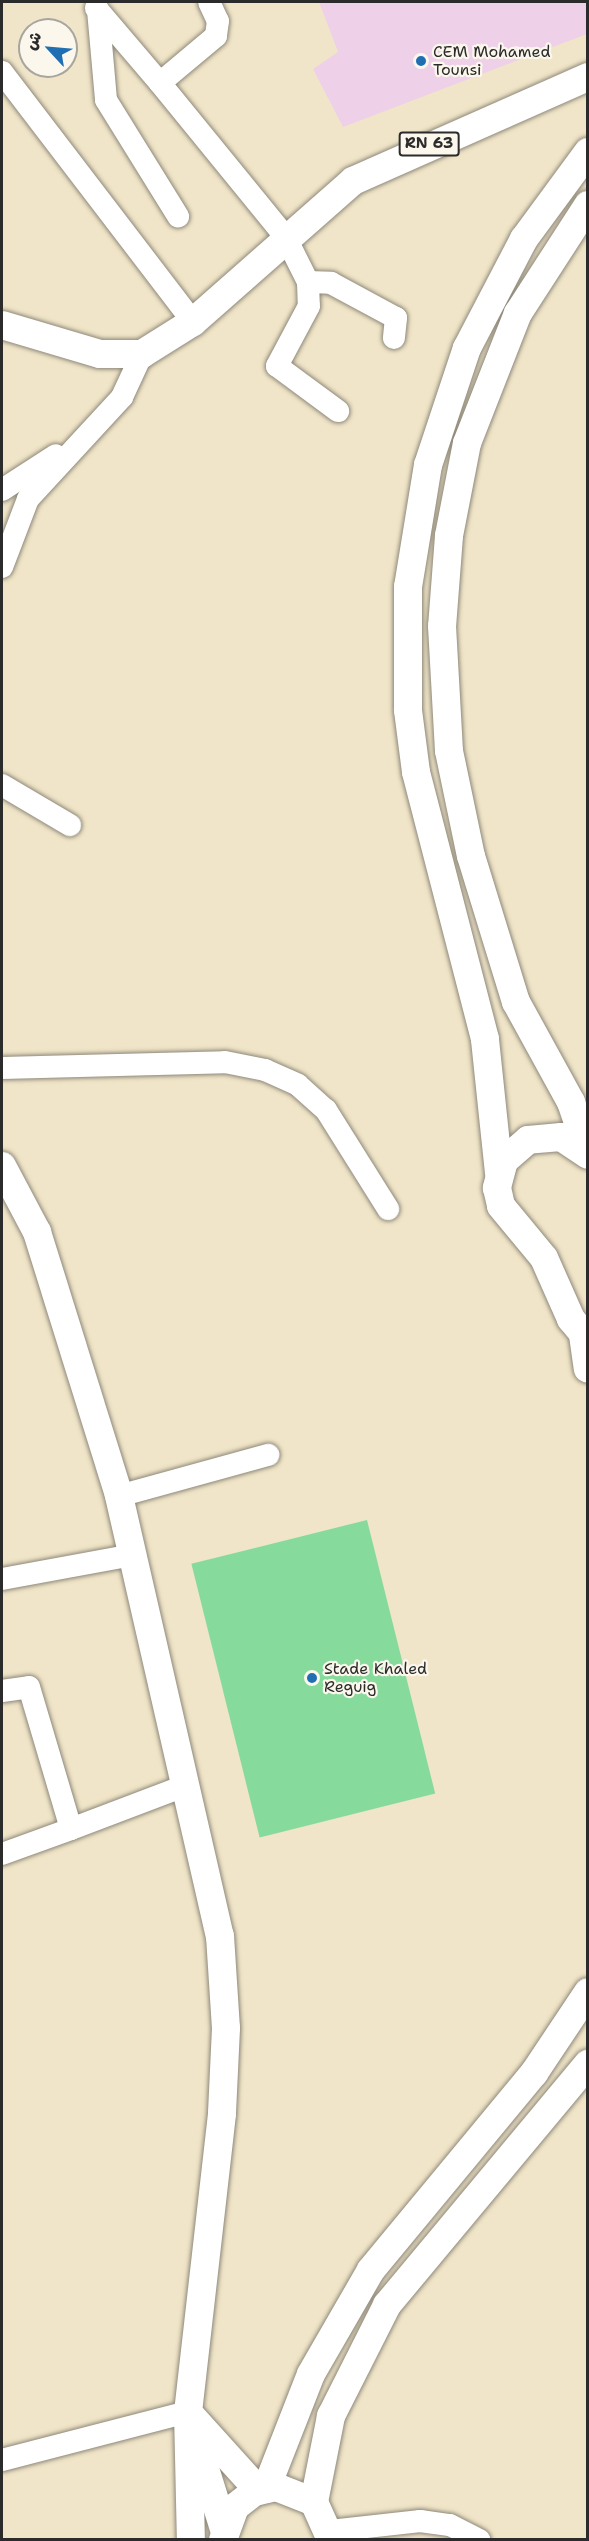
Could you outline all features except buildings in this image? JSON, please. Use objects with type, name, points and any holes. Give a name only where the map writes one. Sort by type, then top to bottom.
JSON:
[{"type":"main road","name":"RN 63","points":[[142,354],[194,322],[285,237],[362,176],[588,77]]},
{"type":"main road","points":[[566,1092],[564,1107],[552,1123],[534,1128],[517,1121],[484,1039],[416,772],[407,690],[408,587],[428,465],[467,348],[524,239],[588,153]]},
{"type":"main road","points":[[588,205],[518,313],[467,443],[448,536],[442,626],[449,751],[471,856],[516,1002],[566,1092],[588,1154]]},
{"type":"main road","points":[[2,325],[100,354],[142,354]]},
{"type":"main road","points":[[484,1039],[501,1206],[544,1258],[585,1337],[588,1370]]},
{"type":"main road","points":[[499,1173],[518,1146],[538,1137],[561,1137],[588,1154]]},
{"type":"main road","points":[[2,1166],[37,1232],[119,1496],[220,1936],[226,2028],[222,2114],[188,2412],[191,2540]]},
{"type":"main road","points":[[262,2490],[333,2332],[376,2263],[534,2073],[588,1992]]},
{"type":"main road","points":[[314,2502],[325,2435],[367,2339],[399,2287],[588,2064]]},
{"type":"main road","points":[[188,2412],[262,2490]]},
{"type":"main road","points":[[188,2412],[224,2534]]},
{"type":"main road","points":[[218,2445],[246,2454],[261,2452],[289,2426]]},
{"type":"main road","points":[[289,2426],[325,2435]]},
{"type":"main road","points":[[224,2534],[235,2507],[262,2490],[287,2488],[314,2502],[331,2535]]},
{"type":"street","points":[[160,83],[216,36],[218,21],[208,2]]},
{"type":"street","points":[[95,6],[285,237],[308,282],[309,306],[277,366],[338,411]]},
{"type":"street","points":[[95,6],[106,100],[178,216]]},
{"type":"street","points":[[2,72],[194,322]]},
{"type":"street","points":[[308,282],[331,283],[396,318],[394,338]]},
{"type":"street","points":[[2,567],[28,499],[71,446],[122,397],[142,354]]},
{"type":"street","points":[[2,490],[71,446]]},
{"type":"street","points":[[2,785],[70,825]]},
{"type":"street","points":[[2,1068],[214,1062],[265,1070],[298,1085],[326,1110],[388,1209]]},
{"type":"street","points":[[119,1496],[268,1455]]},
{"type":"street","points":[[2,1579],[133,1555]]},
{"type":"street","points":[[2,1691],[29,1687],[71,1829]]},
{"type":"street","points":[[2,1854],[187,1785]]},
{"type":"street","points":[[2,2460],[188,2412]]},
{"type":"street","points":[[331,2535],[420,2521],[450,2525],[479,2540]]},
{"type":"shaded area","name":"CEM Mohamed Tounsi","points":[[319,2],[587,2],[587,34],[343,127],[313,69],[338,52]]},
{"type":"green space","name":"Stade Khaled Reguig","points":[[367,1520],[435,1794],[260,1837],[191,1564]]},
{"type":"place","name":"CEM Mohamed Tounsi","points":[[421,61]]},
{"type":"place","name":"Stade Khaled Reguig","points":[[312,1678]]}]
